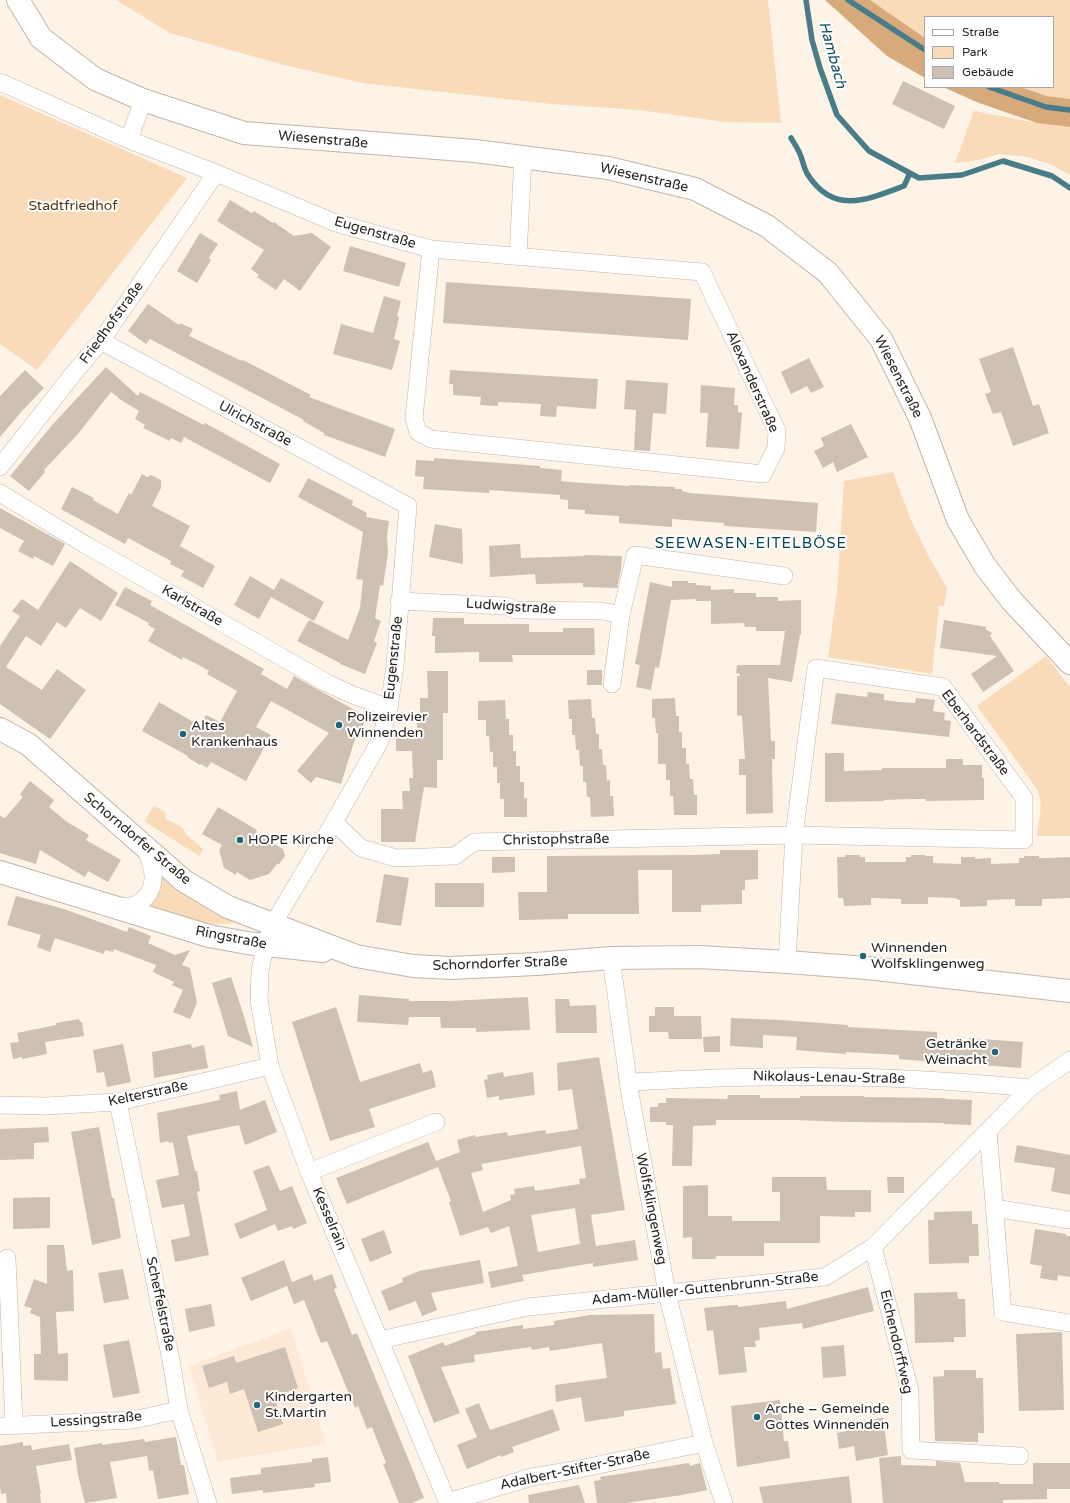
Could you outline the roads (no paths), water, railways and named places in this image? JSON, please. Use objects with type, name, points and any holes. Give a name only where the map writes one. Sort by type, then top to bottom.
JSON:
[{"type":"street","name":"Wiesenstraße","points":[[18,0],[41,38],[95,79],[143,100],[244,133],[475,151],[608,168],[695,189],[767,226],[828,273],[881,339],[920,418],[958,520],[985,566],[1012,601],[1070,663]]},
{"type":"street","name":"Eugenstraße","points":[[0,82],[129,140],[216,173],[336,223],[431,248],[414,418],[418,432]]},
{"type":"street","points":[[129,140],[143,100]]},
{"type":"street","points":[[518,257],[523,157]]},
{"type":"street","name":"Friedhofstraße","points":[[0,467],[73,374],[101,341],[216,173]]},
{"type":"street","name":"Alexanderstraße","points":[[418,432],[431,439],[763,474],[776,448],[777,431],[702,272],[518,257],[431,248]]},
{"type":"street","name":"Ulrichstraße","points":[[101,341],[408,506]]},
{"type":"street","name":"Karlstraße","points":[[0,493],[86,545],[327,683],[353,695],[389,708]]},
{"type":"street","name":"Eugenstraße","points":[[273,924],[380,741],[389,708],[395,665],[399,601],[408,506]]},
{"type":"street","points":[[612,684],[622,615],[635,555],[784,576]]},
{"type":"street","name":"Ludwigstraße","points":[[399,601],[506,606],[516,610],[602,611],[622,615]]},
{"type":"street","name":"Eberhardstraße","points":[[787,962],[794,835],[816,668],[943,687],[1024,798],[1024,840],[794,835]]},
{"type":"street","name":"Schorndorfer Straße","points":[[0,729],[28,744],[190,885],[228,907],[356,956],[413,966],[451,968],[536,964],[611,958],[699,958],[787,962],[972,979],[1070,991]]},
{"type":"street","name":"Christophstraße","points":[[334,822],[361,848],[396,858],[455,856],[474,842],[794,835]]},
{"type":"street","name":"Ringstraße","points":[[110,906],[132,907],[142,902],[151,891],[153,882],[152,869],[145,846]]},
{"type":"street","name":"Ringstraße","points":[[0,872],[209,936],[264,945],[356,956]]},
{"type":"street","name":"Kesselrain","points":[[273,924],[264,945],[260,971],[259,1000],[270,1066],[309,1172],[448,1502]]},
{"type":"street","name":"Wolfsklingenweg","points":[[611,958],[628,1082],[667,1293],[704,1442],[724,1503]]},
{"type":"street","name":"Adam-Müller-Guttenbrunn-Straße","points":[[380,1340],[528,1307],[824,1277],[872,1247],[1030,1088],[1070,1060]]},
{"type":"street","name":"Kelterstraße","points":[[0,1105],[45,1106],[118,1102],[270,1066]]},
{"type":"street","name":"Nikolaus-Lenau-Straße","points":[[628,1082],[794,1077],[905,1079],[969,1082],[1030,1088]]},
{"type":"street","name":"Scheffelstraße","points":[[118,1102],[171,1360],[179,1410],[208,1503]]},
{"type":"street","points":[[309,1172],[436,1122]]},
{"type":"street","points":[[988,1131],[1003,1312],[1070,1323]]},
{"type":"street","points":[[994,1208],[1070,1220]]},
{"type":"street","name":"Eichendorffweg","points":[[872,1247],[910,1391],[911,1450],[1020,1456]]},
{"type":"street","name":"Lessingstraße","points":[[7,1258],[7,1425],[132,1420],[179,1410]]},
{"type":"street","name":"Adalbert-Stifter-Straße","points":[[448,1502],[532,1477],[574,1470],[704,1442]]},
{"type":"waterway","name":"Hambach","points":[[806,0],[812,40],[820,68],[837,115],[869,151],[919,178],[962,175],[1003,161],[1052,176],[1070,188]]},
{"type":"waterway","points":[[848,0],[924,49]]},
{"type":"waterway","points":[[992,88],[1046,107],[1070,110]]},
{"type":"waterway","points":[[791,138],[799,152],[805,170],[818,188],[829,196],[840,200],[852,201],[864,199],[904,186],[910,173]]},
{"type":"place","name":"Polizeirevier Winnenden","points":[[339,725]]},
{"type":"place","name":"Altes Krankenhaus","points":[[183,734]]},
{"type":"place","name":"HOPE Kirche","points":[[240,840]]},
{"type":"place","name":"Winnenden Wolfsklingenweg","points":[[863,956]]},
{"type":"place","name":"Getränke Weinacht","points":[[995,1052]]},
{"type":"place","name":"Kindergarten St.Martin","points":[[257,1405]]},
{"type":"place","name":"Arche – Gemeinde Gottes Winnenden","points":[[757,1417]]},
{"type":"district","name":"SEEWASEN-EITELBÖSE","points":[[751,544]]},
{"type":"park label","name":"Stadtfriedhof","points":[[73,206]]}]
